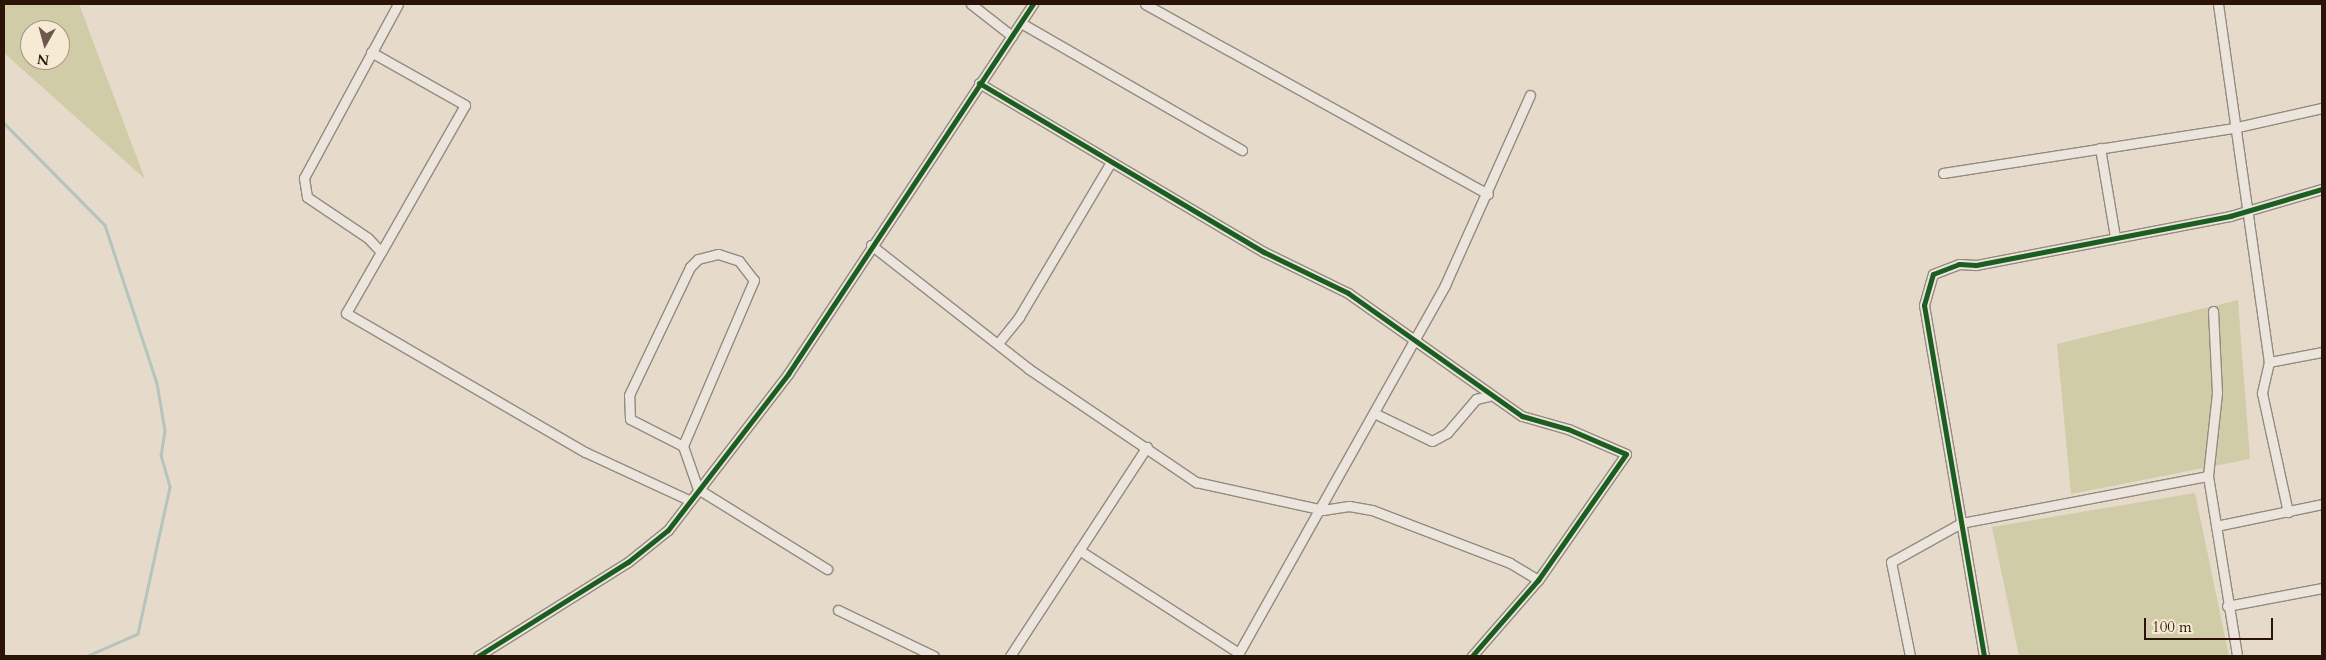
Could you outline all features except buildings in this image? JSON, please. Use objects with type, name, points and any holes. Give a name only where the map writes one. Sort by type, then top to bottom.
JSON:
[{"type":"street","points":[[381,252],[303,189],[304,178],[398,4]]},
{"type":"street","points":[[971,4],[1012,36]]},
{"type":"street","points":[[478,656],[628,562],[668,530],[689,500],[788,374],[871,245],[1033,4]]},
{"type":"street","points":[[1144,4],[1488,194]]},
{"type":"street","points":[[2218,4],[2233,128],[2270,362],[2262,393],[2288,512]]},
{"type":"street","points":[[1022,23],[1242,150]]},
{"type":"street","points":[[371,52],[465,105],[381,252],[347,306],[350,318],[584,452],[689,500]]},
{"type":"street","points":[[979,83],[1110,164],[1264,252],[1288,260],[1312,279],[1348,293],[1415,337],[1489,396],[1522,416],[1568,429],[1626,454],[1538,580],[1472,656]]},
{"type":"street","points":[[1079,550],[1238,654],[1323,510],[1415,337],[1445,285],[1488,194],[1530,95]]},
{"type":"street","points":[[1943,172],[2233,128],[2322,108]]},
{"type":"street","points":[[2100,148],[2115,237]]},
{"type":"street","points":[[999,342],[1020,317],[1110,164]]},
{"type":"street","points":[[1984,656],[1924,305],[1933,274],[1959,264],[1976,265],[2115,237],[2245,210],[2322,189]]},
{"type":"street","points":[[871,245],[999,342],[1030,369],[1196,482],[1323,510],[1349,506],[1372,510],[1510,562],[1538,580]]},
{"type":"street","points":[[683,446],[630,419],[629,395],[690,267],[698,259],[718,254],[749,268],[754,287],[683,446],[698,489],[827,569]]},
{"type":"street","points":[[2212,311],[2217,393],[2208,476],[2237,656]]},
{"type":"street","points":[[2270,362],[2322,352]]},
{"type":"street","points":[[1374,413],[1432,441],[1447,433],[1476,399],[1489,396]]},
{"type":"street","points":[[1010,656],[1146,448]]},
{"type":"street","points":[[1910,656],[1891,562],[1961,523],[2208,476]]},
{"type":"street","points":[[2216,526],[2322,504]]},
{"type":"street","points":[[2228,606],[2322,588]]},
{"type":"street","points":[[838,610],[934,656]]},
{"type":"shaded area","points":[[4,4],[79,4],[145,179],[23,70],[70,70],[70,20],[20,20],[20,67],[4,53]]},
{"type":"shaded area","points":[[2238,300],[2250,459],[2071,494],[2057,344]]},
{"type":"shaded area","points":[[2195,493],[2229,656],[2019,656],[1992,527]]},
{"type":"waterway","points":[[4,123],[105,225],[157,383],[165,431],[161,455],[170,487],[138,634],[88,656]]},
{"type":"cycle path","points":[[478,656],[628,562],[668,530],[788,374],[1033,4]]},
{"type":"cycle path","points":[[979,83],[1264,252],[1348,293],[1522,416],[1568,429],[1626,454],[1538,580],[1472,656]]},
{"type":"cycle path","points":[[1984,656],[1924,305],[1933,274],[1959,264],[1976,265],[2230,216],[2322,189]]}]
